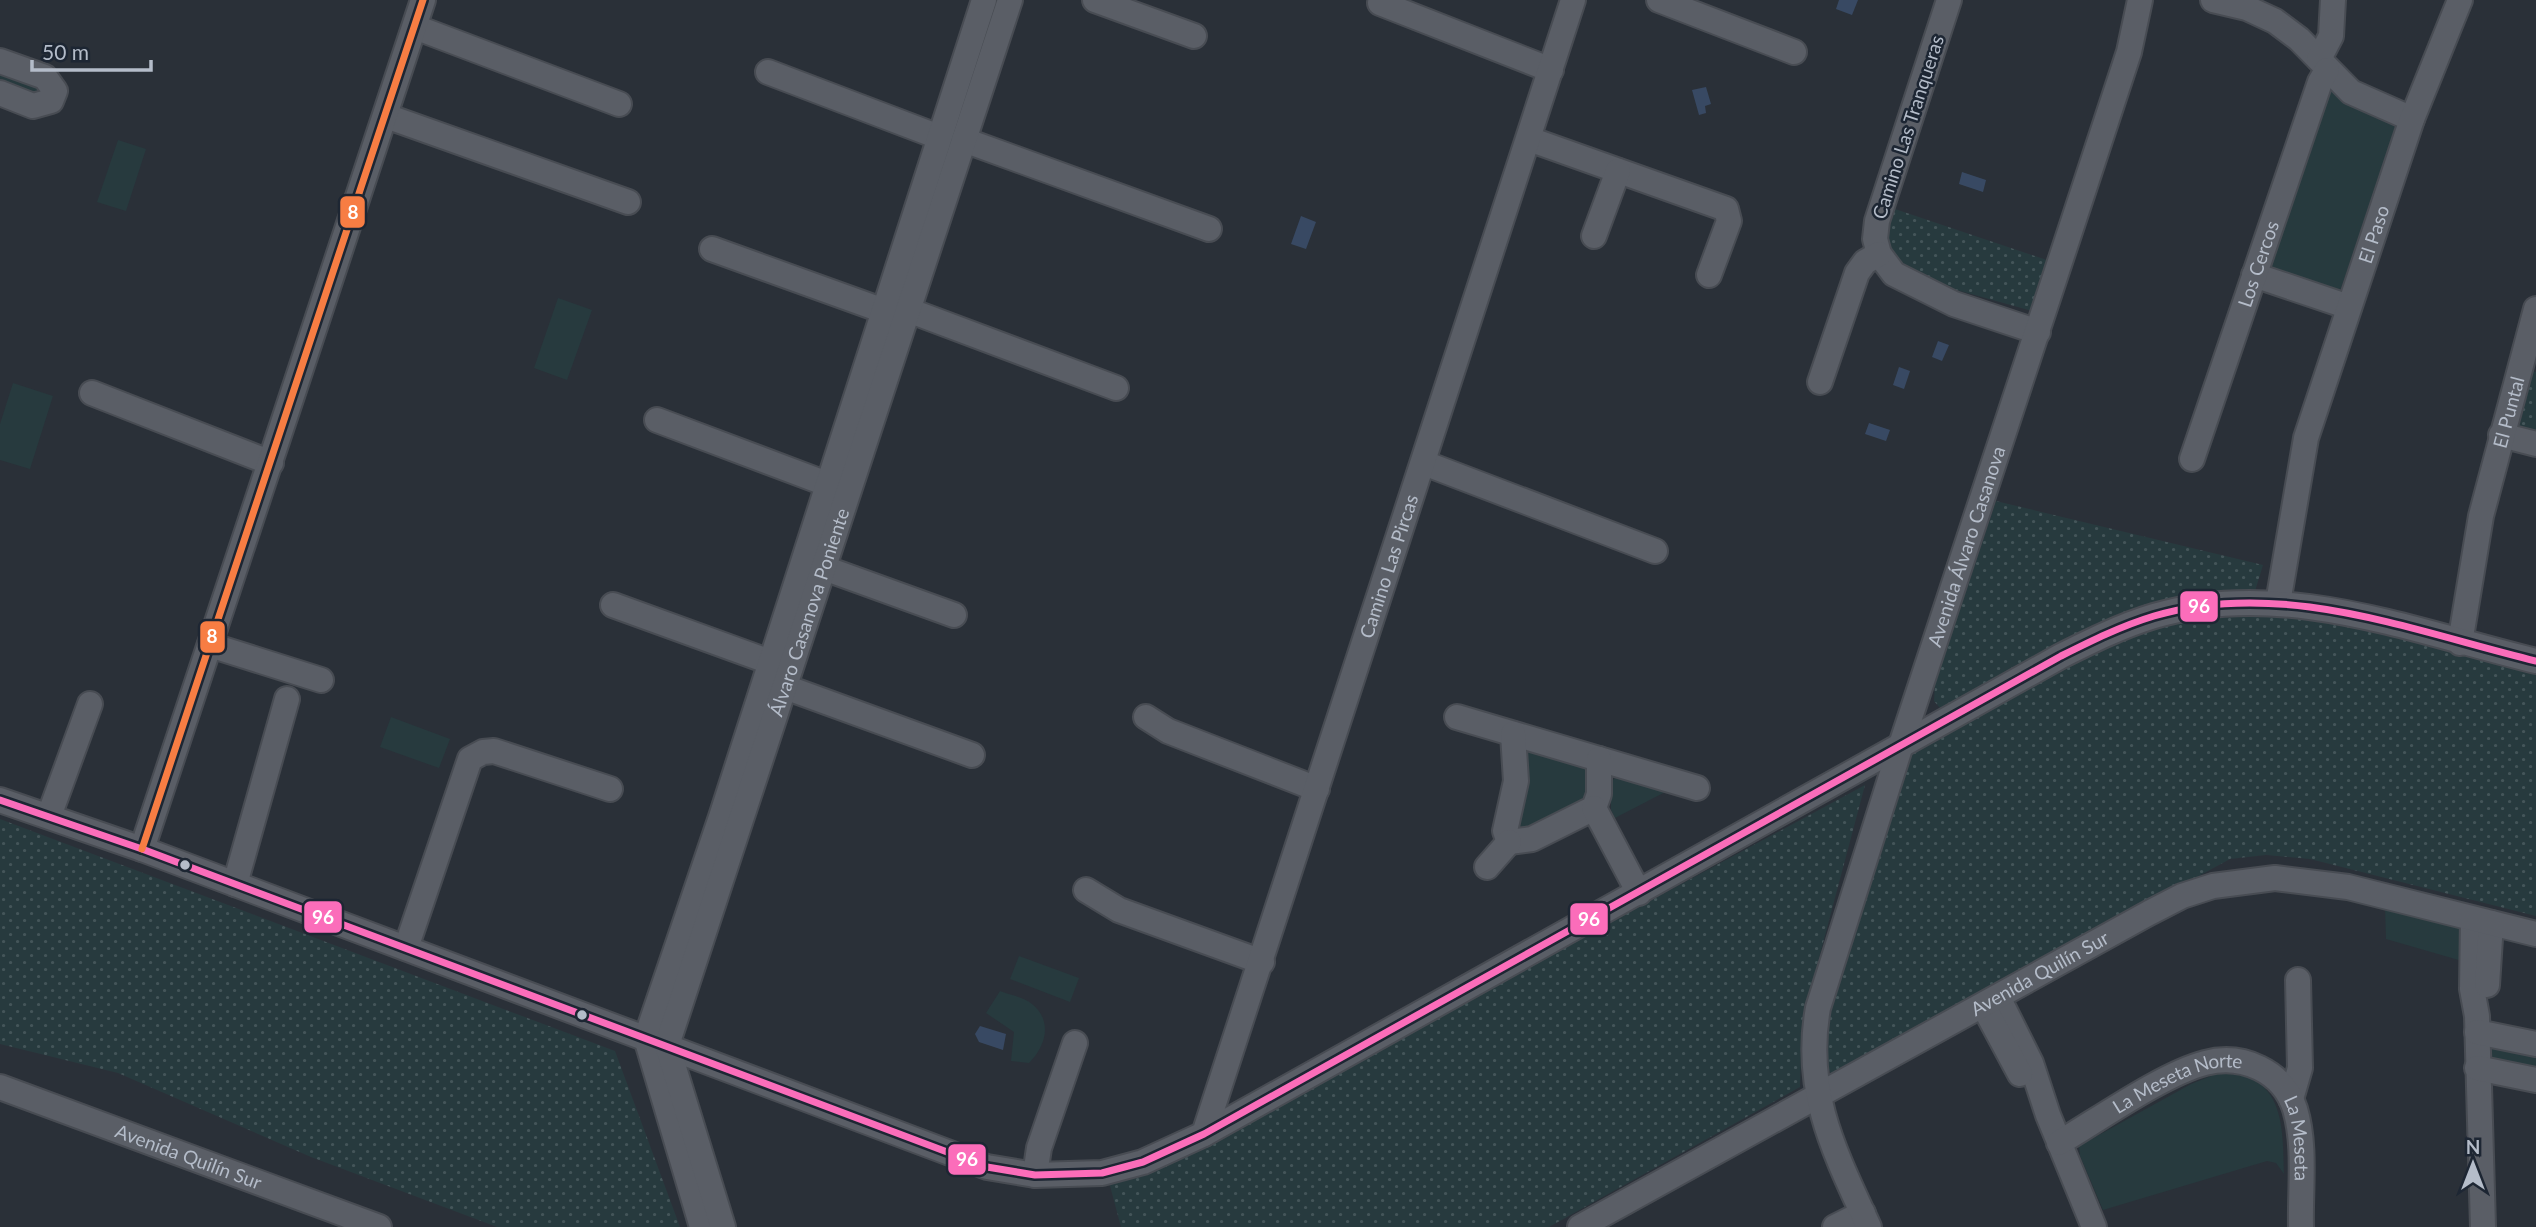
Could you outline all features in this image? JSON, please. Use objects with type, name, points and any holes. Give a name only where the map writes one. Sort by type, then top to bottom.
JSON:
[{"type":"street","points":[[142,849],[423,0]]},
{"type":"street","name":"Álvaro Casanova Poniente","points":[[656,1042],[785,687],[824,568],[821,541],[827,484],[984,0]]},
{"type":"street","name":"Álvaro Casanova Poniente","points":[[656,1042],[771,662],[821,541],[908,310],[1010,0]]},
{"type":"street","points":[[1095,0],[1194,36]]},
{"type":"street","name":"Camino Las Pircas","points":[[1204,1134],[1573,0]]},
{"type":"street","points":[[1659,0],[1794,52]]},
{"type":"street","name":"Camino Las Tranqueras","points":[[1879,254],[1875,239],[1877,221],[1949,0]]},
{"type":"street","name":"Avenida Álvaro Casanova","points":[[1866,1220],[1826,1129],[1816,1097],[1813,1040],[1822,994],[2129,51],[2140,0]]},
{"type":"street","points":[[2213,0],[2247,8],[2275,21],[2343,87],[2361,99],[2412,119]]},
{"type":"street","name":"Los Cercos","points":[[2192,459],[2320,82],[2331,36],[2333,0]]},
{"type":"street","name":"El Paso","points":[[2269,602],[2295,509],[2298,474],[2306,438],[2412,119],[2459,0]]},
{"type":"street","points":[[1380,4],[1551,70]]},
{"type":"street","points":[[415,27],[619,104]]},
{"type":"street","points":[[969,44],[993,52]]},
{"type":"street","points":[[0,61],[45,76],[55,91],[51,101],[33,106],[0,93]]},
{"type":"street","points":[[768,72],[939,136]]},
{"type":"street","points":[[386,116],[628,202]]},
{"type":"street","points":[[1529,139],[1726,209],[1729,216],[1727,229],[1709,275]]},
{"type":"street","points":[[964,140],[1209,229]]},
{"type":"street","points":[[1594,236],[1618,171]]},
{"type":"street","points":[[712,249],[884,311]]},
{"type":"street","points":[[1820,382],[1857,273],[1865,262],[1879,254],[1894,274],[1954,304],[2040,326]]},
{"type":"street","points":[[2254,275],[2349,307]]},
{"type":"street","name":"El Puntal","points":[[2452,641],[2466,553],[2481,516],[2536,309]]},
{"type":"street","points":[[908,310],[1116,388]]},
{"type":"street","points":[[92,394],[271,463]]},
{"type":"street","points":[[657,419],[827,484]]},
{"type":"street","points":[[2501,435],[2536,444]]},
{"type":"street","points":[[1424,463],[1655,551]]},
{"type":"street","points":[[824,568],[954,615]]},
{"type":"street","points":[[0,800],[142,849],[948,1155],[987,1167],[1035,1175],[1078,1175],[1121,1169],[1167,1153],[1204,1134],[2061,656],[2114,630],[2181,610],[2269,602],[2329,610],[2536,661]]},
{"type":"street","points":[[613,605],[771,662]]},
{"type":"street","points":[[210,645],[321,680]]},
{"type":"street","points":[[785,687],[972,755]]},
{"type":"street","points":[[235,884],[287,699]]},
{"type":"street","points":[[50,817],[90,704]]},
{"type":"street","points":[[1146,717],[1157,727],[1317,789]]},
{"type":"street","points":[[1457,717],[1697,788]]},
{"type":"street","points":[[1509,842],[1505,831],[1516,781],[1513,734]]},
{"type":"street","points":[[406,948],[470,759],[483,752],[494,751],[610,789]]},
{"type":"street","points":[[1488,867],[1509,842],[1532,839],[1594,808],[1599,794],[1600,759]]},
{"type":"street","points":[[1594,808],[1639,893]]},
{"type":"street","name":"Avenida Quilín Sur","points":[[1580,1227],[1992,1003],[2182,896],[2242,880],[2275,878],[2322,882],[2536,934]]},
{"type":"street","points":[[1086,890],[1119,910],[1262,962]]},
{"type":"street","points":[[2482,921],[2472,989],[2477,1024],[2483,1227]]},
{"type":"street","name":"La Meseta","points":[[2298,980],[2299,1074],[2291,1099],[2298,1127],[2301,1227]]},
{"type":"street","points":[[1992,1003],[2048,1115],[2094,1227]]},
{"type":"street","points":[[2477,1024],[2536,1044]]},
{"type":"street","points":[[656,1042],[702,1227]]},
{"type":"street","points":[[656,1042],[723,1227]]},
{"type":"street","points":[[1035,1175],[1039,1148],[1075,1043]]},
{"type":"street","name":"La Meseta","points":[[2271,1075],[2290,1067],[2299,1052]]},
{"type":"street","name":"La Meseta Norte","points":[[2059,1143],[2153,1088],[2204,1063],[2233,1060],[2250,1064],[2271,1075],[2291,1099]]},
{"type":"street","points":[[2477,1068],[2536,1080]]},
{"type":"street","name":"Avenida Quilín Sur","points":[[0,1087],[379,1227]]},
{"type":"street","points":[[1835,1227],[1866,1220]]},
{"type":"green space","points":[[0,68],[42,84],[35,101],[0,88]]},
{"type":"green space","points":[[2335,91],[2397,128],[2340,291],[2269,269],[2328,92]]},
{"type":"green space","points":[[118,140],[146,149],[126,211],[97,202]]},
{"type":"green space","points":[[1892,208],[2050,261],[2032,311],[1946,287],[1891,264],[1884,233]]},
{"type":"green space","points":[[558,298],[592,310],[567,380],[534,368]]},
{"type":"green space","points":[[2527,369],[2536,372],[2536,436],[2519,430],[2513,420]]},
{"type":"green space","points":[[13,383],[53,396],[30,469],[0,460],[0,424]]},
{"type":"green space","points":[[1996,501],[2263,565],[2255,591],[2206,600],[1945,709],[1940,708],[1934,701],[1935,683]]},
{"type":"green space","points":[[2202,613],[2312,615],[2536,669],[2536,916],[2310,859],[2266,855],[2230,859],[1836,1074],[1831,1073],[1827,1066],[1825,1049],[1832,1005],[1911,755],[1920,746],[2107,642]]},
{"type":"green space","points":[[391,717],[450,739],[439,768],[380,747]]},
{"type":"green space","points":[[1528,749],[1589,765],[1594,794],[1524,835],[1514,823],[1524,753]]},
{"type":"green space","points":[[1617,776],[1671,789],[1615,818],[1611,810],[1611,782]]},
{"type":"green space","points":[[1865,785],[1802,1022],[1800,1087],[1549,1227],[1121,1227],[1109,1182],[1196,1146]]},
{"type":"green space","points":[[0,819],[615,1051],[680,1227],[497,1227],[311,1157],[118,1073],[0,1044]]},
{"type":"green space","points":[[2385,907],[2471,928],[2469,963],[2386,939]]},
{"type":"green space","points":[[1019,956],[1079,978],[1070,1002],[1010,979]]},
{"type":"green space","points":[[1000,991],[1029,1002],[1043,1018],[1043,1041],[1029,1063],[1011,1061],[1014,1032],[986,1013]]},
{"type":"green space","points":[[2498,1043],[2536,1049],[2536,1075],[2494,1063],[2489,1051]]},
{"type":"green space","points":[[2216,1074],[2238,1075],[2255,1081],[2267,1091],[2280,1119],[2284,1174],[2276,1163],[2267,1161],[2103,1210],[2080,1156],[2079,1146],[2191,1084]]},
{"type":"water","points":[[1839,0],[1858,0],[1852,15],[1836,9]]},
{"type":"water","points":[[1706,87],[1711,104],[1705,106],[1706,113],[1699,115],[1692,90]]},
{"type":"water","points":[[1962,172],[1986,180],[1983,192],[1959,184]]},
{"type":"water","points":[[1301,216],[1316,222],[1306,249],[1291,244]]},
{"type":"water","points":[[1938,341],[1949,345],[1942,361],[1932,357]]},
{"type":"water","points":[[1899,367],[1910,371],[1904,389],[1893,385]]},
{"type":"water","points":[[1869,423],[1890,430],[1886,441],[1865,434]]},
{"type":"water","points":[[980,1026],[1006,1034],[1003,1050],[979,1042],[975,1034]]},
{"type":"transit line","name":"8","points":[[142,849],[423,0]]},
{"type":"transit line","name":"96","points":[[0,800],[142,849],[987,1167],[1035,1175],[1102,1173],[1143,1162],[1204,1134],[2061,656],[2142,620],[2202,606],[2250,603],[2298,606],[2394,624],[2536,661]]}]
